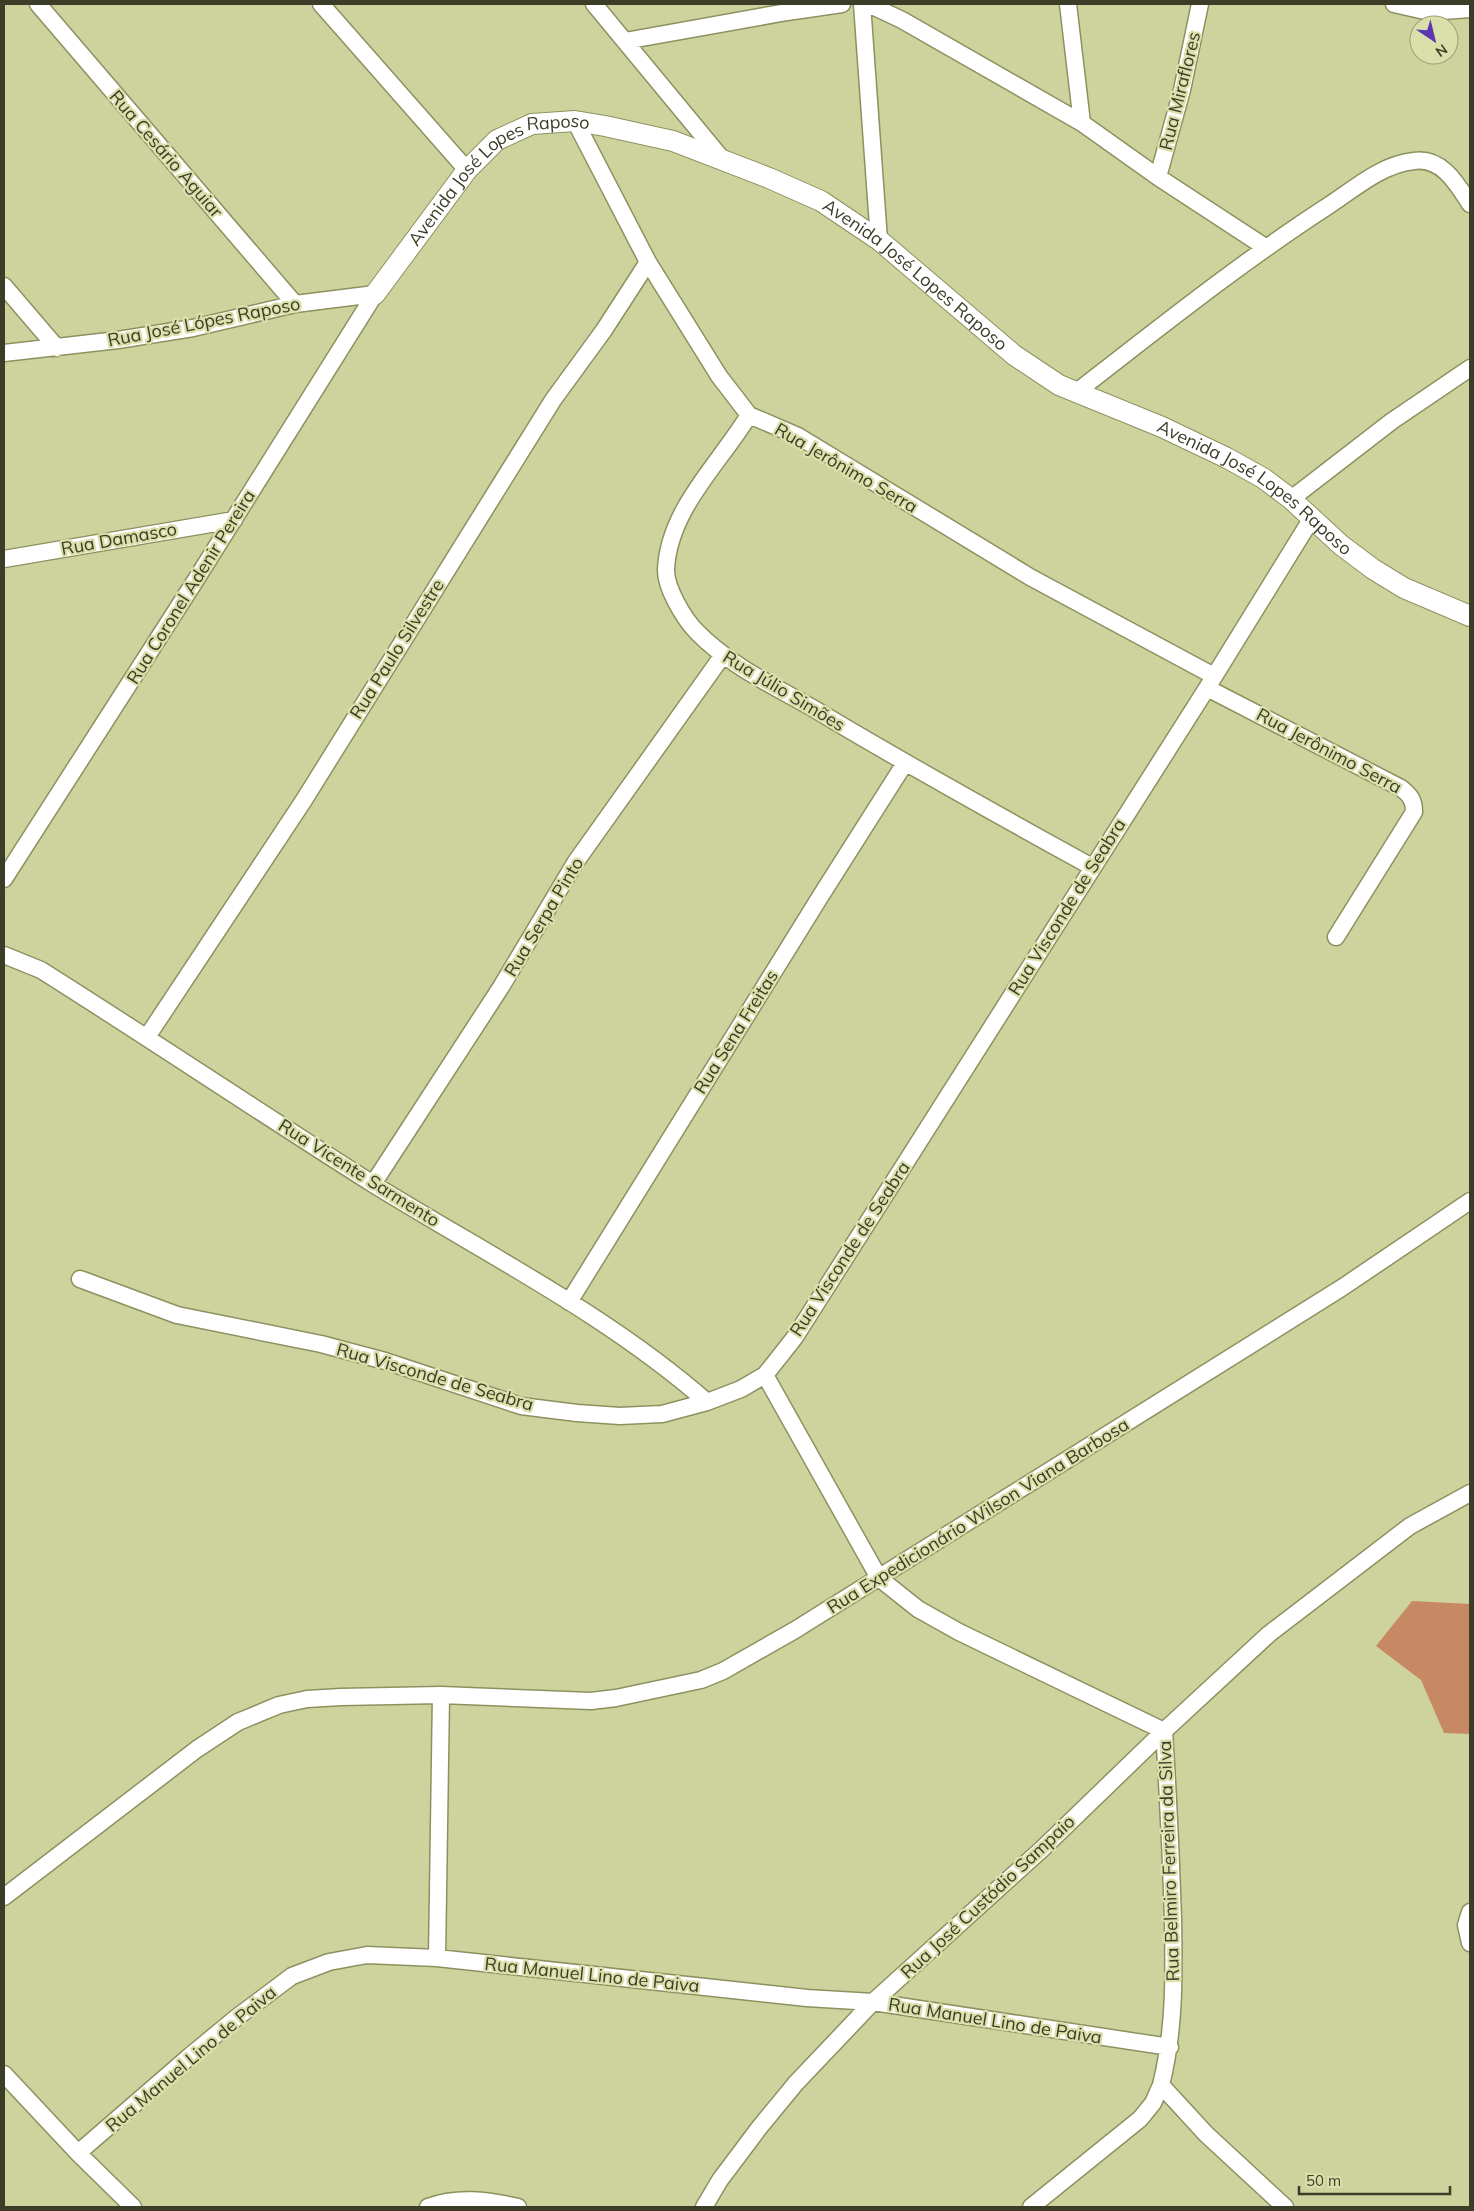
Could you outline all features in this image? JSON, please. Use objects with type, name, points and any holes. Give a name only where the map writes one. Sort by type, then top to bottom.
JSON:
[{"type":"street","name":"Rua Cesário Aguiar","points":[[38,4],[295,304]]},
{"type":"street","points":[[322,4],[467,170]]},
{"type":"street","points":[[594,4],[723,160]]},
{"type":"street","points":[[625,41],[842,4]]},
{"type":"street","points":[[862,4],[879,240]]},
{"type":"street","points":[[868,4],[910,25],[1082,123],[1158,177],[1265,247]]},
{"type":"street","points":[[1068,4],[1082,123]]},
{"type":"street","name":"Rua Miraflores","points":[[1158,177],[1182,90],[1200,4]]},
{"type":"street","points":[[1394,4],[1430,12],[1470,10]]},
{"type":"street","points":[[575,121],[648,262],[720,376],[749,415]]},
{"type":"street","name":"Avenida José Lopes Raposo","points":[[375,294],[467,170],[497,140],[532,124],[575,121],[606,126],[673,142],[723,160],[821,201],[879,240],[1014,355],[1059,386],[1162,427],[1227,458],[1263,478],[1291,498],[1341,545],[1381,574],[1404,588],[1470,616]]},
{"type":"street","points":[[1075,392],[1265,247],[1382,170],[1414,160],[1432,162],[1453,177],[1470,204]]},
{"type":"street","name":"Rua Paulo Silvestre","points":[[147,1037],[304,800],[552,400],[604,330],[648,262]]},
{"type":"street","points":[[4,286],[57,348]]},
{"type":"street","name":"Rua José Lópes Raposo","points":[[4,353],[57,348],[193,328],[295,304],[375,294]]},
{"type":"street","name":"Rua Coronel Adenir Pereira","points":[[4,879],[234,520],[375,294]]},
{"type":"street","points":[[1291,498],[1392,421],[1470,368]]},
{"type":"street","name":"Rua Júlio Simões","points":[[749,415],[690,500],[672,534],[666,570],[678,607],[696,632],[723,655],[906,763],[1092,868]]},
{"type":"street","name":"Rua Jerônimo Serra","points":[[749,415],[798,436],[1030,577],[1210,682],[1401,788],[1410,795],[1414,804],[1414,812],[1336,937]]},
{"type":"street","name":"Rua Visconde de Seabra","points":[[80,1280],[178,1316],[331,1347],[385,1362],[521,1406],[620,1416],[662,1414],[707,1402],[741,1389],[765,1375],[795,1336],[1312,518]]},
{"type":"street","name":"Rua Damasco","points":[[4,559],[234,520]]},
{"type":"street","name":"Rua Serpa Pinto","points":[[373,1184],[501,987],[575,863],[723,655]]},
{"type":"street","name":"Rua Sena Freitas","points":[[569,1302],[906,763]]},
{"type":"street","name":"Rua Vicente Sarmento","points":[[4,955],[41,970],[373,1184],[569,1302],[670,1370],[707,1402]]},
{"type":"street","name":"Rua Expedicionário Wilson Viana Barbosa","points":[[4,1897],[197,1749],[238,1722],[279,1705],[307,1699],[441,1695],[591,1701],[701,1680],[723,1671],[787,1635],[1343,1287],[1470,1201]]},
{"type":"street","points":[[765,1375],[879,1578],[918,1610],[959,1632],[1164,1731]]},
{"type":"street","name":"Rua Belmiro Ferreira da Silva","points":[[1031,2207],[1140,2119],[1153,2103],[1161,2085],[1170,2047],[1175,1993],[1171,1856],[1164,1731],[1269,1634],[1410,1526],[1470,1493]]},
{"type":"street","points":[[436,1958],[441,1695]]},
{"type":"street","name":"Rua José Custódio Sampaio","points":[[704,2207],[720,2180],[796,2083],[873,2002],[1042,1849],[1164,1731]]},
{"type":"street","points":[[1470,1912],[1466,1926],[1470,1943]]},
{"type":"street","name":"Rua Manuel Lino de Paiva","points":[[78,2153],[213,2036],[292,1976],[329,1962],[367,1956],[436,1958],[807,1998],[873,2002],[1170,2047]]},
{"type":"street","points":[[4,2074],[78,2153],[133,2207]]},
{"type":"street","points":[[1161,2085],[1206,2134],[1285,2207]]},
{"type":"street","points":[[428,2207],[444,2201],[488,2200],[518,2207]]},
{"type":"shaded area","points":[[1412,1601],[1470,1604],[1470,1734],[1444,1733],[1421,1680],[1376,1646]]}]
